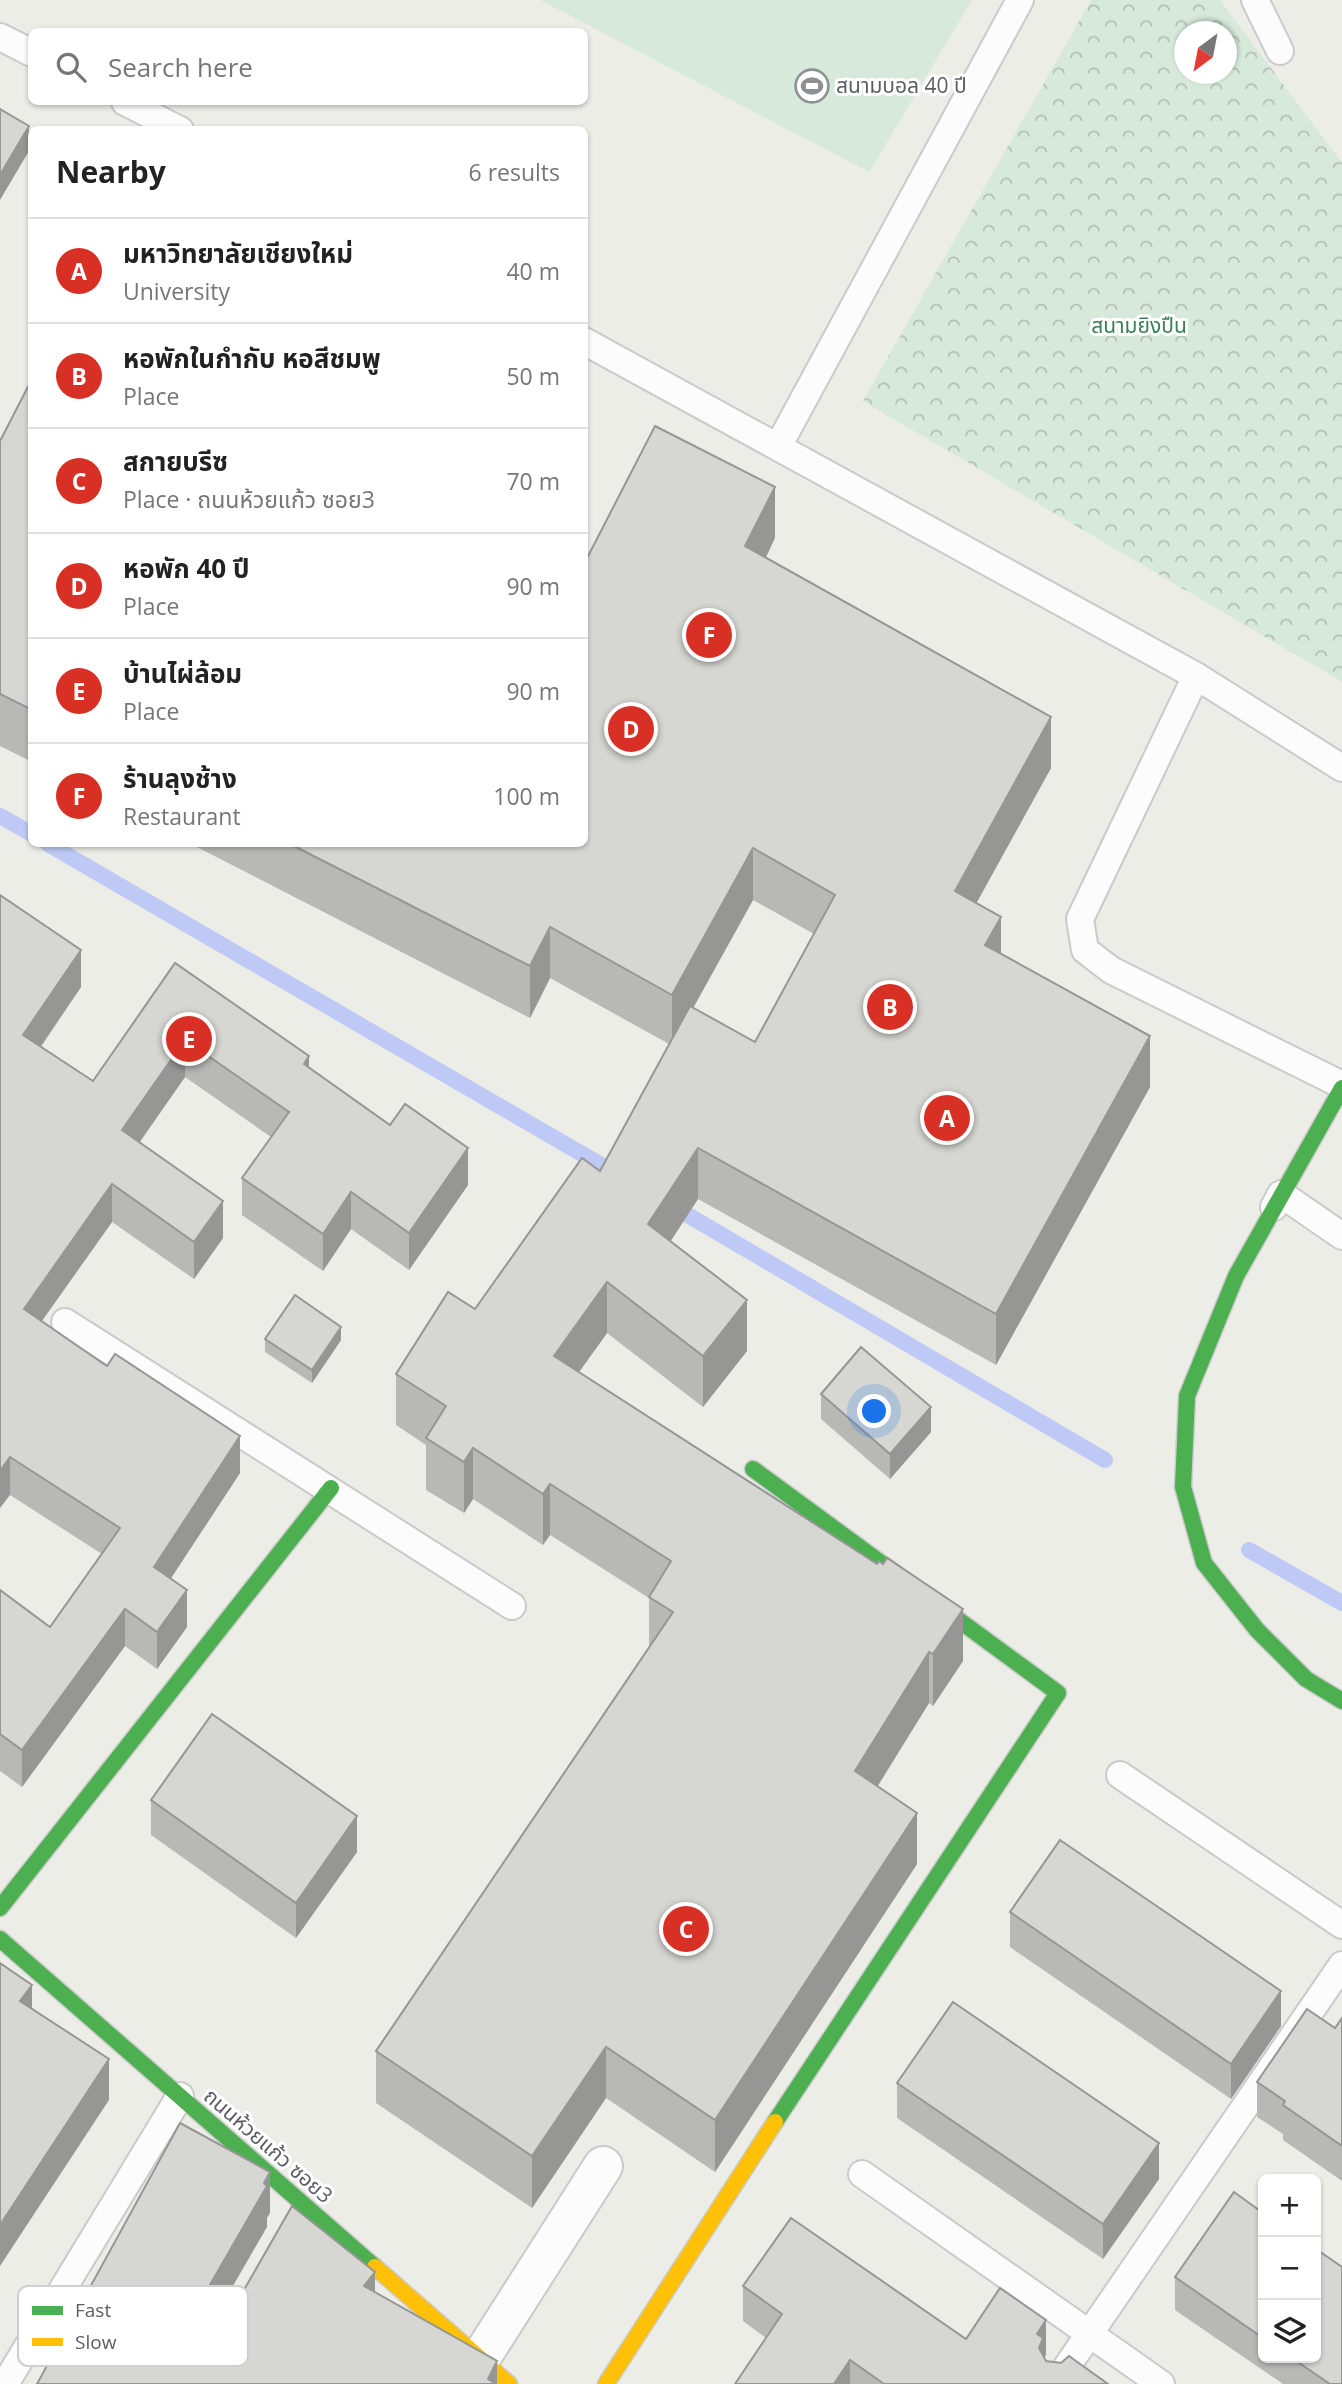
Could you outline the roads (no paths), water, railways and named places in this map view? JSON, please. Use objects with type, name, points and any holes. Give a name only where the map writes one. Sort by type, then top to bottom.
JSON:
[{"type":"street","points":[[606,2384],[860,1990],[1058,1693],[753,1469]]},
{"type":"street","points":[[0,1908],[331,1488]]},
{"type":"street","name":"ถนนห้วยแก้ว ซอย3","points":[[0,1939],[509,2384]]},
{"type":"street","points":[[480,2359],[603,2166]]},
{"type":"lane","points":[[781,441],[1020,0]]},
{"type":"lane","points":[[1255,0],[1280,51]]},
{"type":"lane","points":[[0,37],[28,51]]},
{"type":"lane","points":[[131,105],[172,126]]},
{"type":"lane","points":[[588,343],[781,441],[1196,676],[1342,765]]},
{"type":"lane","points":[[588,343],[1196,676]]},
{"type":"lane","points":[[1196,676],[1080,919],[1085,950],[1111,970],[1342,1086],[1236,1276],[1187,1396],[1183,1487],[1204,1563],[1257,1630],[1296,1669],[1342,1701]]},
{"type":"lane","points":[[1281,1194],[1342,1236]]},
{"type":"lane","points":[[65,1322],[331,1488],[512,1606]]},
{"type":"lane","points":[[1120,1775],[1342,1926]]},
{"type":"lane","points":[[1055,2384],[1342,1965]]},
{"type":"lane","points":[[65,2286],[180,2096]]},
{"type":"lane","points":[[862,2174],[1161,2384]]},
{"type":"lane","points":[[286,2226],[299,2202]]},
{"type":"lane","points":[[5,2384],[18,2363]]},
{"type":"waterway","points":[[0,816],[28,832]]},
{"type":"waterway","points":[[53,847],[620,1176]]},
{"type":"waterway","points":[[669,1204],[1105,1460]]},
{"type":"waterway","points":[[1249,1550],[1342,1603]]},
{"type":"place","name":"สนามบอล 40 ปี","points":[[812,86]]},
{"type":"place","name":"ร้านลุงช้าง","points":[[709,635]]},
{"type":"place","name":"หอพัก 40 ปี","points":[[631,729]]},
{"type":"place","name":"หอพักในกำกับ หอสีชมพู","points":[[890,1007]]},
{"type":"place","name":"บ้านไผ่ล้อม","points":[[189,1039]]},
{"type":"place","name":"มหาวิทยาลัยเชียงใหม่","points":[[947,1118]]},
{"type":"place","name":"สกายบรีซ","points":[[686,1929]]},
{"type":"park label","name":"สนามยิงปืน","points":[[1139,326]]}]
